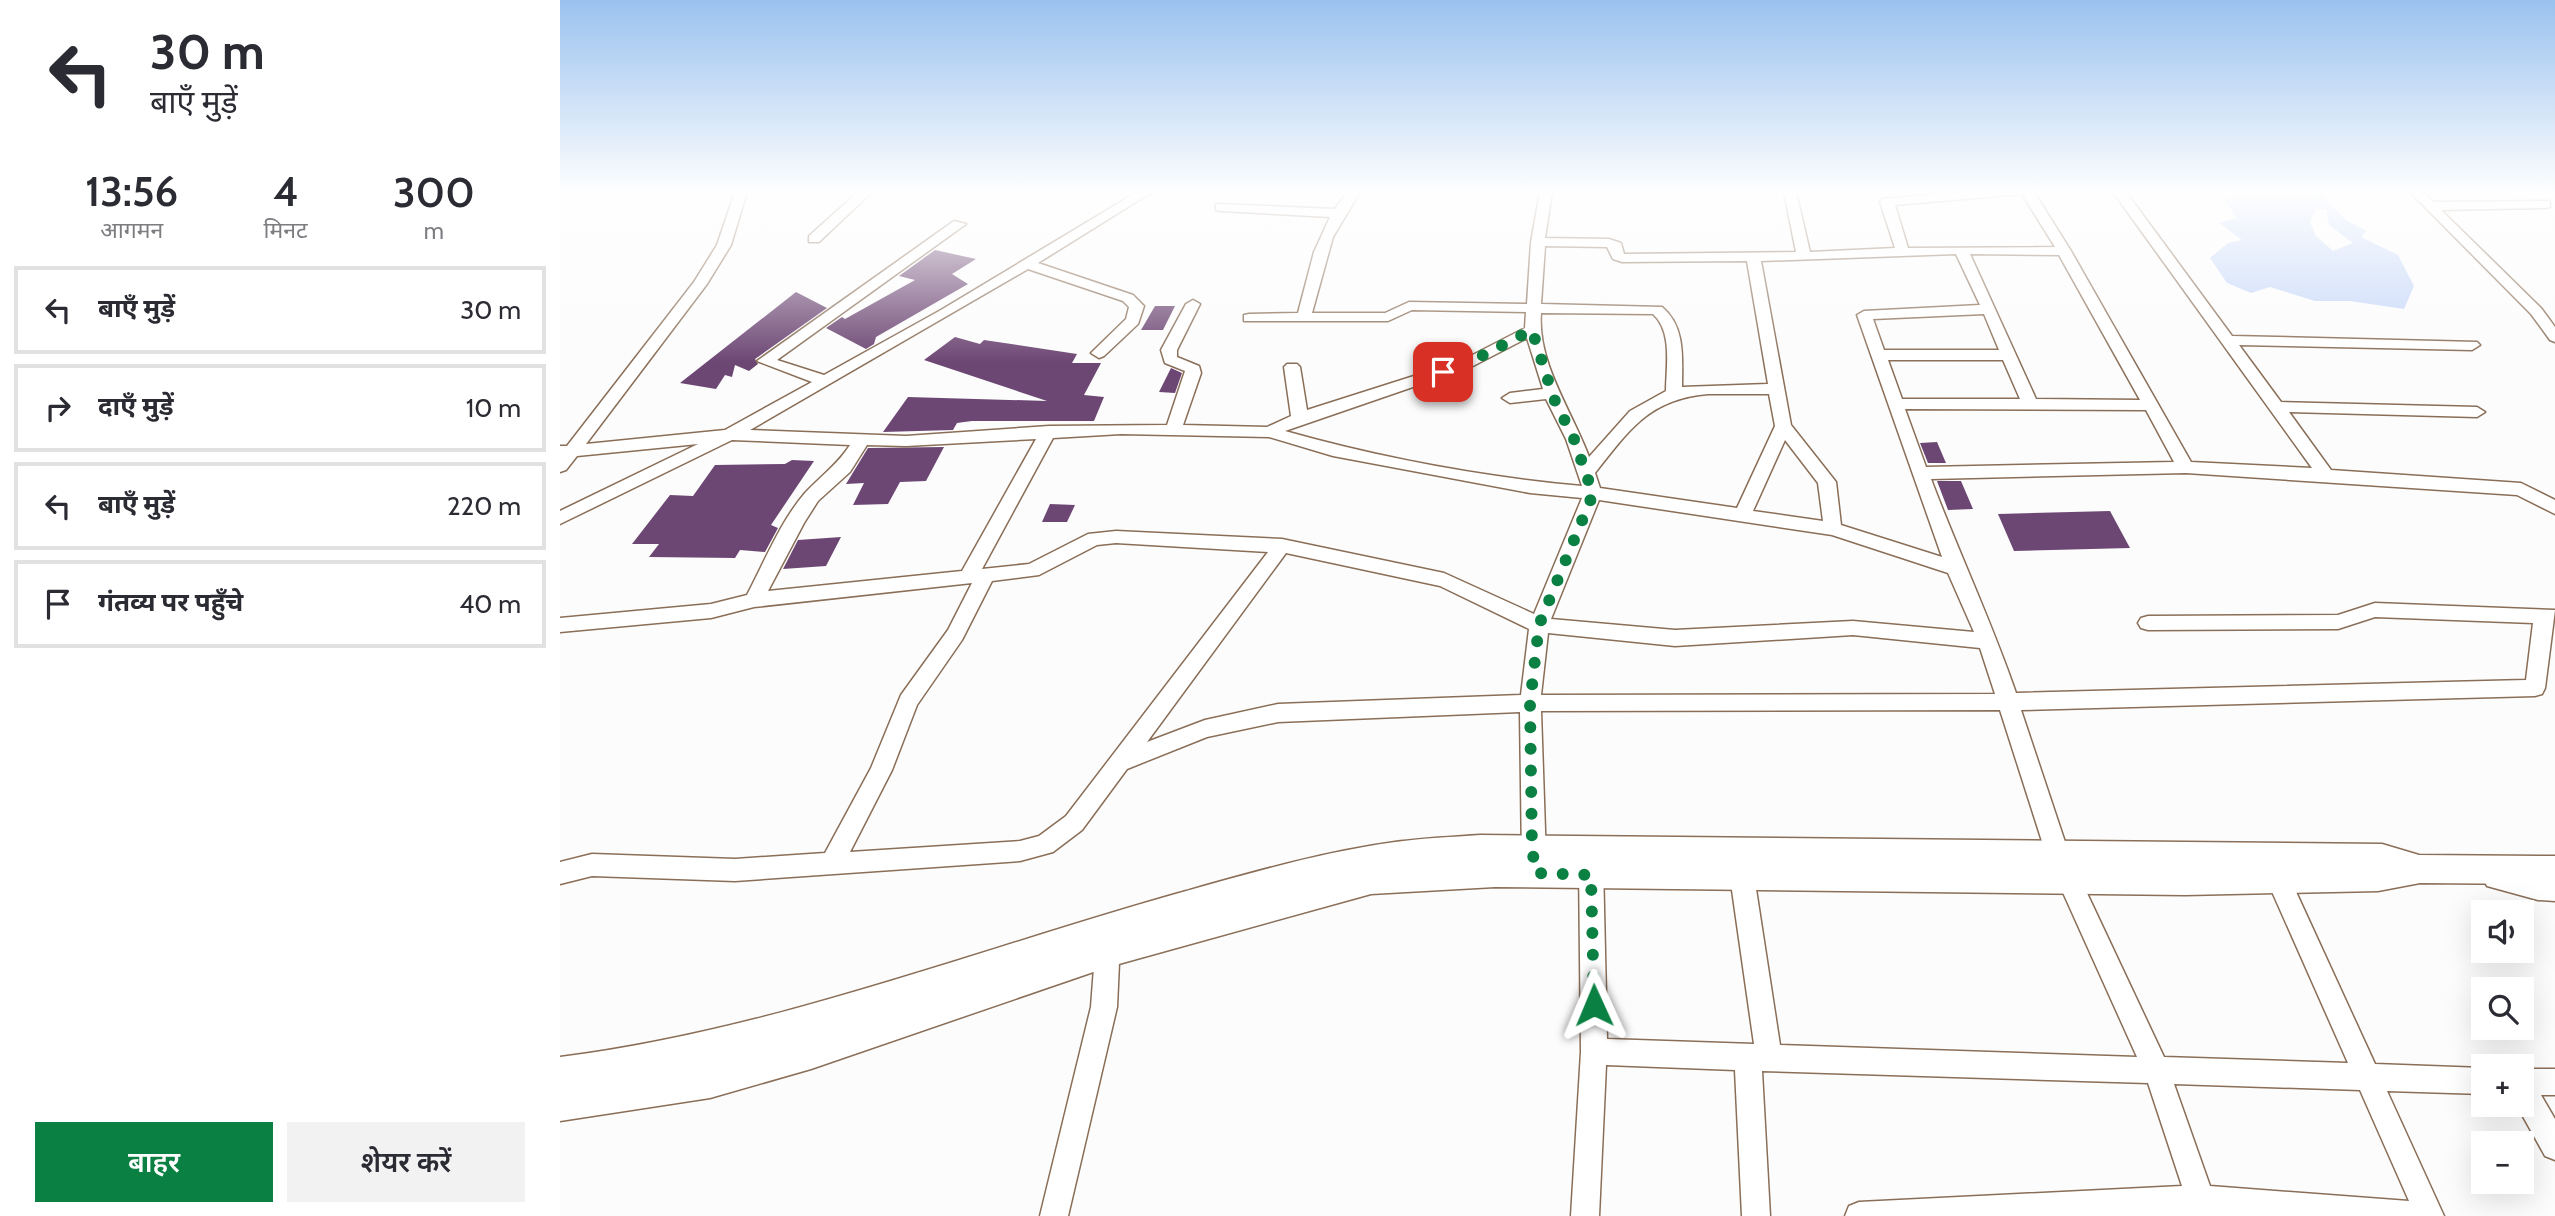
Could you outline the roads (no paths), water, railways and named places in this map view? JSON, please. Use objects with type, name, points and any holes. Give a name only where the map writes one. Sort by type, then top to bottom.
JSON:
[{"type":"street","points":[[560,466],[566,452],[699,284],[722,249]]},
{"type":"street","points":[[826,381],[765,361],[924,249]]},
{"type":"street","points":[[560,518],[729,435],[1052,249]]},
{"type":"street","points":[[1304,317],[1321,249]]},
{"type":"street","points":[[1534,861],[1530,703],[1539,625],[1593,494],[1574,439],[1552,393],[1532,330],[1537,249]]},
{"type":"street","points":[[1616,249],[1618,257],[1622,258],[1804,256],[1961,250],[2064,251],[2186,467]]},
{"type":"street","points":[[1802,249],[1804,256]]},
{"type":"street","points":[[1901,249],[1903,253]]},
{"type":"street","points":[[2161,249],[2326,475]]},
{"type":"street","points":[[2474,249],[2536,311],[2555,337]]},
{"type":"street","points":[[1961,250],[2030,405]]},
{"type":"street","points":[[1753,257],[1783,425],[1827,482],[1833,529]]},
{"type":"street","points":[[1027,264],[1128,298],[1137,306],[1133,321],[1099,353]]},
{"type":"street","points":[[1173,430],[1193,369],[1170,360],[1169,350],[1193,304]]},
{"type":"street","points":[[1249,318],[1388,317],[1409,306],[1646,309],[1664,314],[1671,326],[1674,393]]},
{"type":"street","points":[[2536,311],[2555,307]]},
{"type":"street","points":[[1989,309],[1864,315],[1955,568],[1988,641],[2064,868],[2157,1072],[2203,1208]]},
{"type":"street","points":[[1269,432],[1300,418],[1466,364],[1532,330]]},
{"type":"street","points":[[2229,340],[2472,345]]},
{"type":"street","points":[[1879,355],[2008,355]]},
{"type":"street","points":[[1292,367],[1300,418]]},
{"type":"street","points":[[1586,472],[1626,424],[1646,406],[1674,393],[1776,389]]},
{"type":"street","points":[[1510,398],[1552,393]]},
{"type":"street","points":[[1897,404],[2151,405]]},
{"type":"street","points":[[2277,407],[2477,412]]},
{"type":"street","points":[[1742,514],[1783,425]]},
{"type":"street","points":[[566,452],[729,435],[861,441],[1049,431],[1269,432],[1333,450],[1530,487],[1742,514],[1833,529],[1955,568]]},
{"type":"street","points":[[832,863],[881,770],[908,701],[956,635],[976,577],[1049,431]]},
{"type":"street","points":[[754,600],[796,520],[812,497],[844,468],[861,441]]},
{"type":"street","points":[[1920,473],[2186,467],[2521,489],[2555,508]]},
{"type":"street","points":[[560,625],[710,611],[754,600],[1032,570],[1094,539],[1116,537],[1282,546],[1444,580],[1539,625],[1675,638],[1853,628],[1988,641]]},
{"type":"street","points":[[560,873],[592,864],[735,870],[1020,851],[1045,845],[1074,823],[1282,546]]},
{"type":"street","points":[[1120,762],[1205,729],[1278,713],[1530,703],[2007,702],[2535,688],[2550,616],[2375,610],[2339,622],[2148,623]]},
{"type":"street","points":[[1591,862],[1742,876],[2382,858],[2420,869]]},
{"type":"street","points":[[560,1075],[636,1065],[807,1025],[1108,940],[1371,879],[1534,861],[2064,868],[2278,878],[2378,876],[2420,869],[2555,870]]},
{"type":"street","points":[[1585,1216],[1594,1052],[1591,862]]},
{"type":"street","points":[[2465,870],[2538,889],[2555,890]]},
{"type":"street","points":[[1742,876],[1758,1058],[1756,1216]]},
{"type":"street","points":[[2278,878],[2430,1216]]},
{"type":"street","points":[[560,1103],[710,1080],[811,1051],[1108,940]]},
{"type":"street","points":[[1054,1216],[1104,1007],[1108,940]]},
{"type":"street","points":[[1594,1052],[2371,1080],[2471,1081]]},
{"type":"street","points":[[2534,1082],[2555,1082]]},
{"type":"street","points":[[2534,1108],[2555,1146]]},
{"type":"street","points":[[1859,1216],[2203,1208],[2415,1216]]},
{"type":"water","points":[[2221,249],[2330,249],[2333,251],[2385,249],[2398,255],[2414,286],[2404,309],[2350,301],[2315,301],[2270,287],[2251,293],[2227,283],[2210,258]]}]
